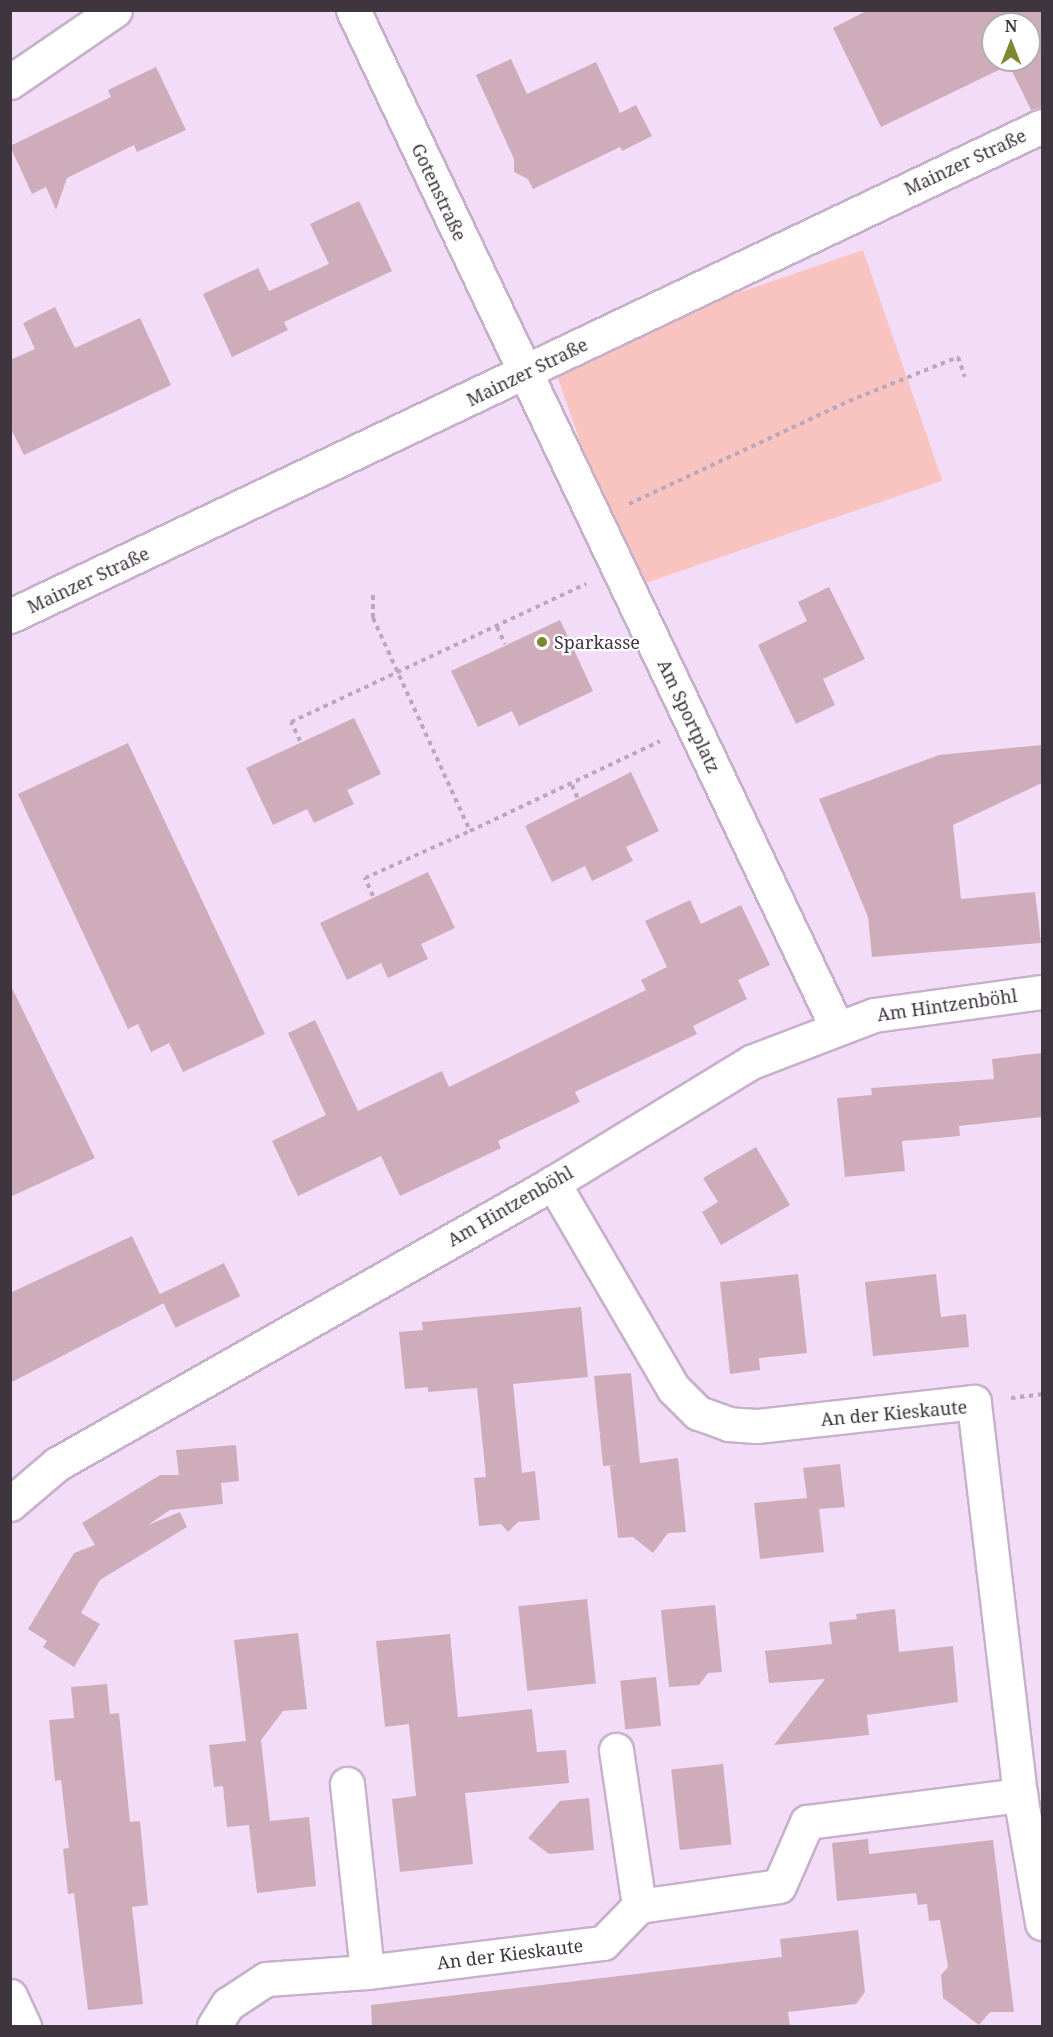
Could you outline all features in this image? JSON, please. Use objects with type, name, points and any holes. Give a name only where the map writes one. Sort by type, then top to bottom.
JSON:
[{"type":"street","points":[[10,82],[115,10]]},
{"type":"street","name":"Gotenstraße","points":[[352,10],[525,374]]},
{"type":"street","name":"Mainzer Straße","points":[[10,616],[525,374],[1042,126]]},
{"type":"street","name":"Am Sportplatz","points":[[525,374],[836,1026]]},
{"type":"street","name":"Am Hintzenböhl","points":[[11,1502],[57,1464],[553,1183],[751,1062],[836,1026],[925,1006],[1042,992]]},
{"type":"street","name":"An der Kieskaute","points":[[553,1183],[673,1388],[687,1406],[704,1416],[756,1426],[974,1402],[1020,1795],[1042,1923]]},
{"type":"street","points":[[616,1750],[639,1906],[779,1886],[807,1822],[1020,1795]]},
{"type":"street","points":[[347,1784],[367,1972]]},
{"type":"street","name":"An der Kieskaute","points":[[214,2026],[228,2004],[266,1979],[367,1972],[603,1943],[639,1906]]},
{"type":"street","points":[[10,1996],[24,2026]]},
{"type":"path","points":[[596,520],[849,401],[958,357],[965,377]]},
{"type":"path","points":[[300,741],[291,722],[619,568]]},
{"type":"path","points":[[373,595],[373,618],[470,831]]},
{"type":"path","points":[[497,627],[505,644]]},
{"type":"path","points":[[373,896],[365,878],[572,784],[694,725]]},
{"type":"path","points":[[572,784],[578,799]]},
{"type":"shaded area","points":[[863,250],[942,481],[630,588],[551,357]]},
{"type":"building","points":[[868,10],[1042,10],[1042,107],[1031,110],[1012,72],[1041,72],[1041,12],[981,12],[981,72],[995,72],[881,127],[833,28]]},
{"type":"building","points":[[511,59],[527,94],[596,62],[620,113],[636,105],[652,136],[622,151],[620,147],[533,189],[528,179],[514,172],[514,159],[476,75]]},
{"type":"building","points":[[156,67],[186,130],[137,152],[134,145],[67,178],[56,210],[46,187],[32,194],[10,146],[111,97],[108,90]]},
{"type":"building","points":[[359,201],[392,271],[284,322],[288,330],[232,357],[203,294],[258,268],[269,291],[329,264],[310,224]]},
{"type":"building","points":[[55,307],[75,348],[140,318],[171,385],[24,455],[10,427],[10,360],[35,349],[23,323]]},
{"type":"building","points":[[829,587],[865,659],[823,679],[835,705],[796,724],[758,645],[807,621],[798,602]]},
{"type":"building","points":[[560,620],[593,691],[519,726],[512,711],[478,727],[451,671]]},
{"type":"building","points":[[354,718],[381,774],[347,790],[354,804],[314,823],[307,809],[273,825],[246,768]]},
{"type":"building","points":[[128,743],[265,1034],[183,1072],[169,1043],[151,1052],[138,1024],[128,1029],[18,794]]},
{"type":"building","points":[[1042,745],[1042,783],[953,825],[961,899],[1035,892],[1041,943],[872,957],[868,917],[819,799],[939,755]]},
{"type":"building","points":[[631,772],[659,831],[626,847],[633,861],[592,881],[585,866],[552,882],[525,826]]},
{"type":"building","points":[[428,872],[455,928],[421,944],[428,959],[388,978],[381,963],[347,980],[320,923]]},
{"type":"building","points":[[690,900],[701,924],[741,905],[770,965],[738,980],[747,999],[693,1026],[697,1034],[575,1092],[580,1102],[498,1141],[501,1148],[400,1196],[381,1156],[298,1196],[272,1141],[326,1115],[288,1033],[315,1020],[358,1111],[442,1071],[449,1087],[646,990],[641,980],[667,967],[645,921]]},
{"type":"building","points":[[10,984],[95,1158],[10,1197]]},
{"type":"building","points":[[1042,1053],[1042,1117],[959,1126],[960,1136],[902,1141],[905,1171],[845,1177],[837,1098],[872,1095],[871,1088],[994,1079],[992,1059]]},
{"type":"building","points":[[756,1147],[790,1205],[721,1245],[702,1212],[718,1202],[703,1178]]},
{"type":"building","points":[[132,1236],[164,1303],[10,1383],[10,1293]]},
{"type":"building","points":[[224,1263],[240,1296],[176,1328],[159,1295]]},
{"type":"building","points":[[798,1274],[807,1353],[759,1358],[760,1370],[730,1374],[720,1282]]},
{"type":"building","points":[[936,1274],[941,1317],[966,1314],[969,1347],[873,1356],[865,1282]]},
{"type":"building","points":[[581,1307],[588,1377],[513,1384],[522,1473],[535,1471],[540,1520],[518,1522],[508,1532],[501,1524],[479,1526],[474,1478],[486,1477],[477,1388],[428,1392],[428,1387],[405,1389],[399,1332],[423,1330],[422,1322]]},
{"type":"building","points":[[631,1373],[640,1463],[678,1458],[686,1532],[668,1533],[653,1553],[633,1537],[618,1538],[610,1466],[618,1465],[603,1466],[594,1376]]},
{"type":"building","points":[[236,1445],[239,1481],[221,1483],[223,1504],[170,1510],[148,1525],[180,1512],[187,1527],[100,1580],[81,1613],[100,1624],[74,1667],[43,1647],[47,1641],[28,1629],[74,1553],[95,1545],[82,1523],[160,1475],[179,1475],[176,1450]]},
{"type":"building","points":[[840,1464],[845,1507],[819,1509],[824,1552],[760,1559],[754,1503],[807,1498],[803,1468]]},
{"type":"building","points":[[587,1599],[596,1684],[527,1691],[518,1606]]},
{"type":"building","points":[[715,1605],[722,1672],[708,1673],[699,1685],[669,1687],[661,1610]]},
{"type":"building","points":[[895,1609],[899,1652],[953,1646],[958,1702],[867,1715],[869,1735],[774,1745],[825,1679],[769,1683],[765,1651],[832,1644],[829,1622],[857,1619],[856,1614]]},
{"type":"building","points":[[298,1633],[307,1709],[283,1711],[261,1740],[270,1821],[309,1817],[316,1886],[257,1893],[249,1825],[227,1827],[223,1786],[214,1787],[209,1745],[246,1741],[234,1640]]},
{"type":"building","points":[[450,1634],[458,1717],[532,1709],[537,1752],[566,1750],[569,1783],[465,1793],[473,1864],[400,1872],[392,1799],[416,1796],[409,1724],[385,1727],[376,1641]]},
{"type":"building","points":[[656,1677],[661,1726],[625,1729],[620,1681]]},
{"type":"building","points":[[107,1684],[110,1714],[119,1713],[130,1822],[140,1821],[148,1905],[132,1907],[143,2004],[88,2010],[74,1893],[68,1894],[63,1849],[69,1848],[61,1780],[55,1781],[49,1720],[74,1718],[71,1687]]},
{"type":"building","points":[[723,1764],[731,1845],[680,1850],[671,1769]]},
{"type":"building","points":[[589,1798],[594,1850],[549,1854],[528,1838],[560,1801]]},
{"type":"building","points":[[868,1839],[869,1854],[993,1840],[1014,2012],[990,2012],[979,2025],[943,1998],[941,1975],[948,1967],[940,1920],[929,1921],[927,1904],[918,1905],[916,1893],[837,1901],[832,1843]]},
{"type":"building","points":[[858,1930],[865,1992],[856,2004],[788,2012],[790,2026],[372,2026],[371,2005],[782,1957],[780,1939]]},
{"type":"place","name":"Sparkasse","points":[[542,642]]}]
